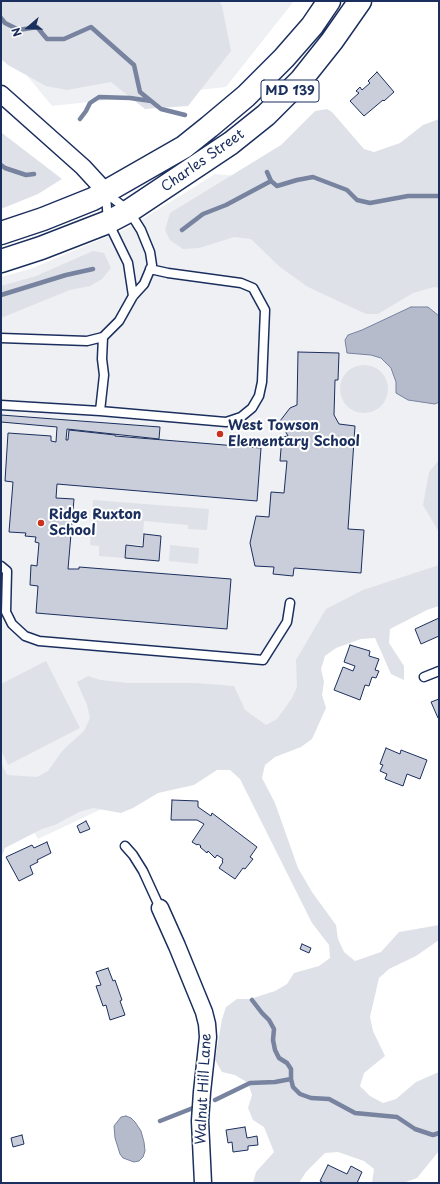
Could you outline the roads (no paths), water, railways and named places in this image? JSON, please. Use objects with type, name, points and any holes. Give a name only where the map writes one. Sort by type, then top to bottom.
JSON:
[{"type":"main road","name":"Charles Street","points":[[1,233],[72,208],[106,192],[184,147],[246,96],[284,58],[312,26],[329,1]]},
{"type":"main road","name":"Charles Street","points":[[1,261],[42,248],[108,222],[129,211],[232,143],[266,115],[301,80],[332,41],[360,1]]},
{"type":"street","points":[[1,94],[83,167],[106,192]]},
{"type":"street","name":"Walnut Hill Lane","points":[[160,908],[204,1012],[207,1024],[208,1037],[200,1121],[204,1183]]},
{"type":"lane","points":[[1,338],[87,341],[103,338],[119,321],[133,296],[144,284],[152,265],[149,247],[141,230],[129,211],[106,192]]},
{"type":"lane","points":[[106,192],[108,222],[124,252],[128,263],[133,296]]},
{"type":"lane","points":[[1,405],[100,411],[226,422],[241,417],[252,408],[259,396],[262,382],[265,310],[253,288],[242,283],[168,273],[150,269]]},
{"type":"lane","points":[[100,411],[104,375],[102,359],[103,338]]},
{"type":"lane","points":[[1,566],[7,571],[6,612],[12,624],[25,636],[38,641],[263,660],[287,622],[290,603]]},
{"type":"lane","points":[[424,677],[439,671]]},
{"type":"lane","points":[[125,846],[133,855],[143,871],[160,908]]},
{"type":"water","points":[[411,307],[428,307],[439,316],[439,402],[435,404],[408,400],[396,393],[396,382],[391,368],[381,358],[371,355],[347,353],[345,340],[348,335]]},
{"type":"water","points":[[126,1116],[135,1122],[141,1131],[145,1151],[143,1157],[139,1161],[134,1162],[123,1158],[120,1154],[115,1138],[114,1126],[121,1117]]},
{"type":"waterway","points":[[1,18],[5,23],[19,30],[37,27],[47,39],[64,39],[91,27],[134,65],[140,92],[161,109],[185,115]]},
{"type":"waterway","points":[[80,119],[90,103],[99,97],[130,98],[151,101]]},
{"type":"waterway","points":[[1,165],[5,168],[26,175],[34,174]]},
{"type":"waterway","points":[[267,172],[271,181],[277,186],[313,177],[347,190],[357,200],[370,203],[408,196],[439,196]]},
{"type":"waterway","points":[[182,230],[203,214],[226,205],[271,181]]},
{"type":"waterway","points":[[1,295],[66,275],[93,269]]},
{"type":"waterway","points":[[252,1000],[269,1020],[274,1029],[273,1040],[275,1050],[279,1058],[287,1063],[291,1069],[293,1087],[300,1094],[311,1098],[329,1099],[355,1113],[397,1117],[415,1129],[433,1135],[439,1133]]},
{"type":"waterway","points":[[215,1100],[250,1083],[275,1082],[291,1079]]},
{"type":"waterway","points":[[160,1121],[193,1108]]},
{"type":"place","name":"West Towson Elementary School","points":[[220,434]]},
{"type":"place","name":"Ridge Ruxton School","points":[[41,523]]}]
